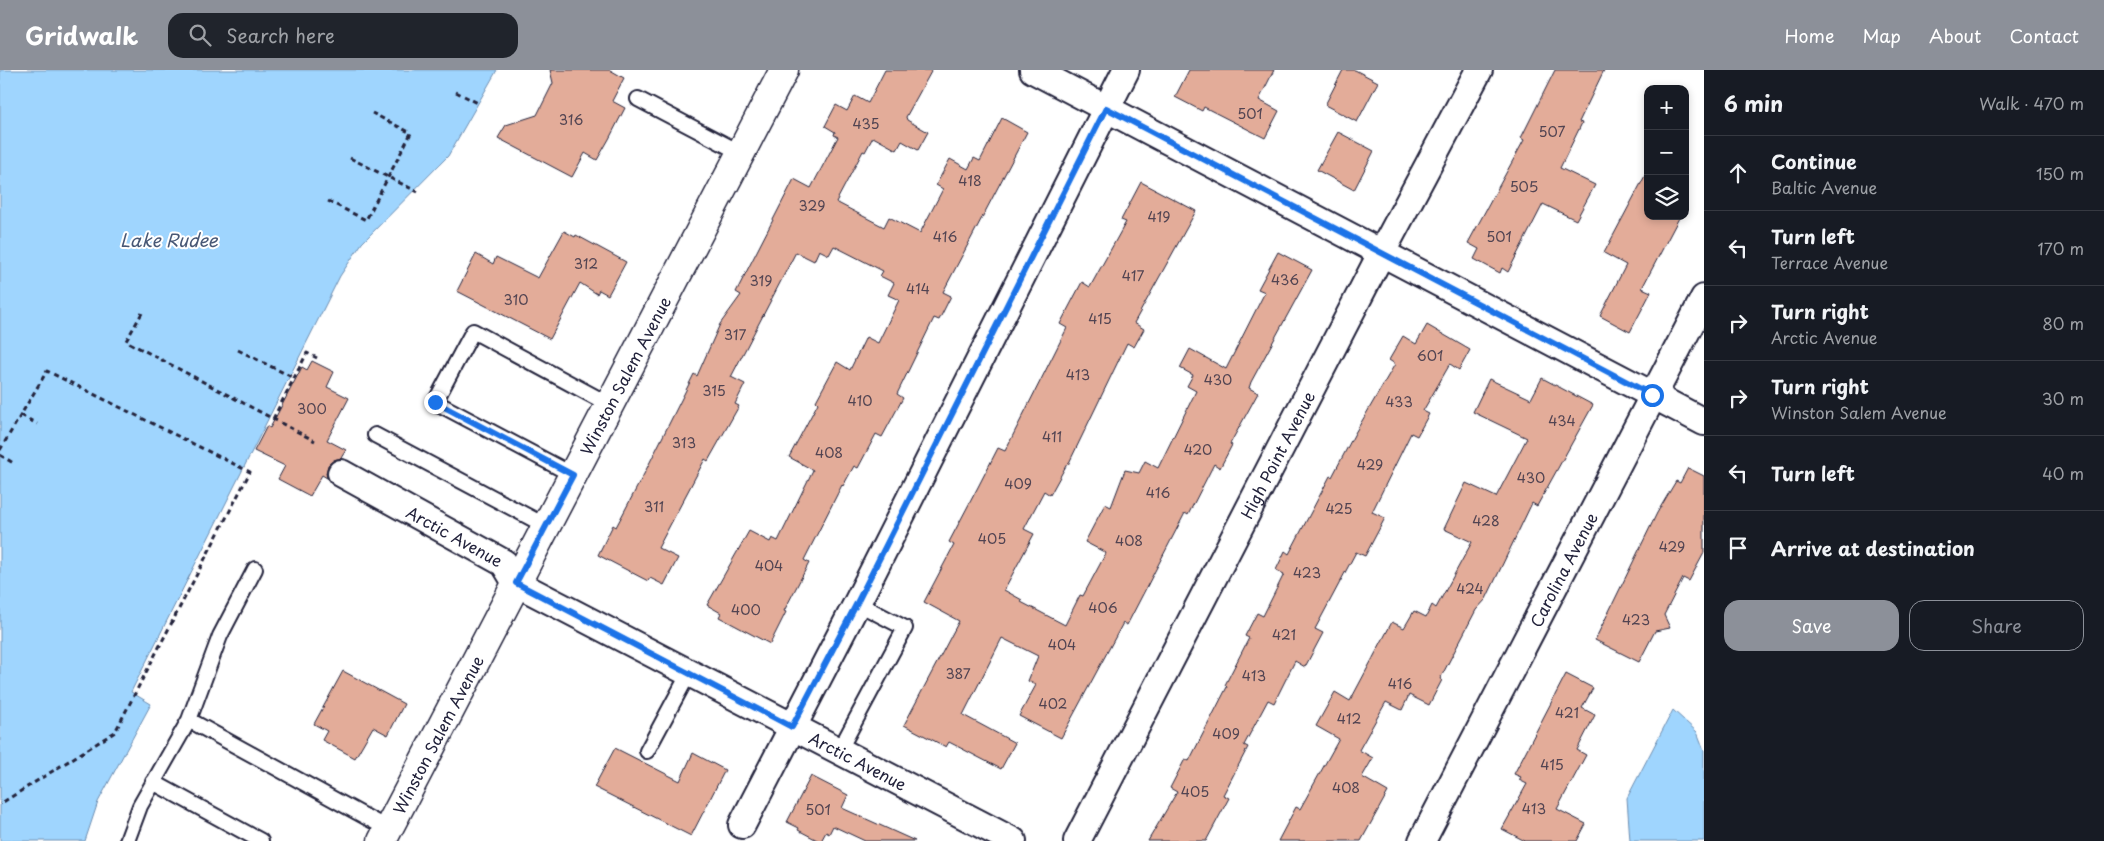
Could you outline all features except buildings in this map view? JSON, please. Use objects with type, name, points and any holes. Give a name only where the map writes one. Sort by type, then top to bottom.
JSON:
[{"type":"street","name":"Winston Salem Avenue","points":[[385,835],[784,70]]},
{"type":"street","points":[[1033,70],[1704,422]]},
{"type":"street","points":[[742,826],[857,603],[1126,70]]},
{"type":"street","name":"High Point Avenue","points":[[1077,841],[1478,70]]},
{"type":"street","name":"Carolina Avenue","points":[[1422,841],[1704,298]]},
{"type":"street","name":"Arctic Avenue","points":[[342,473],[504,563],[516,583],[1013,841]]},
{"type":"lane","points":[[638,99],[741,153]]},
{"type":"lane","points":[[573,475],[435,402],[473,331],[610,405]]},
{"type":"lane","points":[[375,434],[546,526]]},
{"type":"lane","points":[[128,841],[140,806],[189,720],[220,636],[255,569]]},
{"type":"lane","points":[[839,751],[905,628],[857,603]]},
{"type":"lane","points":[[648,751],[689,673]]},
{"type":"lane","points":[[189,720],[385,835]]},
{"type":"lane","points":[[153,782],[262,841]]},
{"type":"path","points":[[456,92],[480,104]]},
{"type":"path","points":[[328,201],[366,220],[411,133],[372,113]]},
{"type":"path","points":[[350,158],[418,192]]},
{"type":"path","points":[[142,313],[126,341],[315,441]]},
{"type":"path","points":[[238,350],[294,378]]},
{"type":"path","points":[[272,419],[307,353],[317,358]]},
{"type":"path","points":[[0,450],[47,371],[250,472],[115,732],[0,804]]},
{"type":"path","points":[[21,415],[37,424]]},
{"type":"path","points":[[0,455],[15,464]]},
{"type":"water","name":"Lake Rudee","points":[[0,70],[497,70],[448,156],[362,243],[340,276],[131,692],[151,704],[98,802],[85,841],[0,841]]},
{"type":"water","points":[[1673,710],[1697,732],[1704,750],[1704,841],[1630,841],[1627,798]]},
{"type":"route","points":[[435,402],[573,475],[516,583],[792,727],[857,603],[1106,108],[1652,395]]}]
